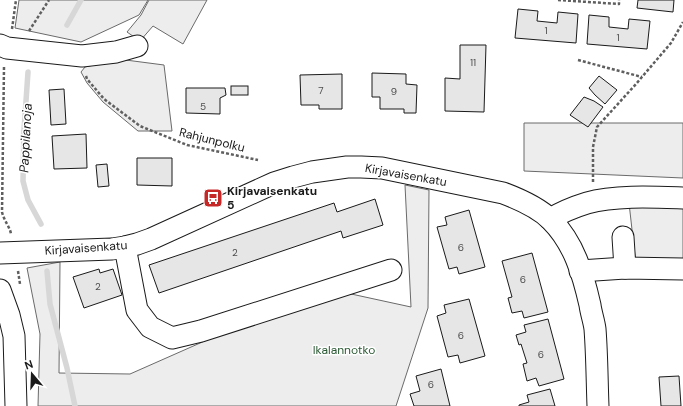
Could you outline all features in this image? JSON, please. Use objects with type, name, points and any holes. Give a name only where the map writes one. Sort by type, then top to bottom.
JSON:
[{"type":"street","points":[[4,46],[82,56],[116,52],[137,46]]},
{"type":"street","name":"Kirjavaisenkatu","points":[[7,252],[112,249],[126,247],[151,239],[274,183],[312,172],[347,167],[382,168],[503,193],[515,197],[550,219],[565,237],[574,254],[588,297],[594,327],[597,357],[598,406]]},
{"type":"street","points":[[550,219],[568,210],[593,201],[614,198],[644,197],[683,198]]},
{"type":"street","points":[[623,237],[625,268]]},
{"type":"street","points":[[126,247],[137,310],[150,327],[172,338],[201,331],[391,270]]},
{"type":"street","points":[[580,270],[625,268],[683,269]]},
{"type":"street","points":[[10,289],[9,315],[14,336],[16,406]]},
{"type":"path","points":[[10,289],[19,276],[7,252],[11,230],[5,221],[2,212],[4,46],[12,29],[16,0]]},
{"type":"path","points":[[4,46],[24,39],[49,0]]},
{"type":"path","points":[[558,0],[619,4],[619,0]]},
{"type":"path","points":[[593,201],[593,147],[597,127],[671,43],[683,22]]},
{"type":"path","name":"Rahjunpolku","points":[[82,56],[87,79],[104,99],[140,126],[187,145],[258,160]]},
{"type":"path","points":[[578,60],[642,77]]},
{"type":"shaded area","points":[[19,0],[148,0],[139,15],[81,42],[15,28]]},
{"type":"shaded area","points":[[149,0],[207,0],[183,44],[153,26],[140,41],[127,32],[141,15]]},
{"type":"shaded area","points":[[118,59],[164,65],[172,131],[138,131],[103,102],[87,83],[81,72],[85,67]]},
{"type":"shaded area","points":[[524,123],[683,123],[683,178],[524,171]]},
{"type":"shaded area","name":"Ikalannotko","points":[[405,185],[429,190],[428,308],[396,406],[38,406],[40,334],[27,268],[60,262],[59,373],[130,374],[268,313],[342,292],[411,307]]},
{"type":"shaded area","points":[[629,203],[683,203],[683,265],[636,265]]},
{"type":"building","points":[[638,0],[674,0],[673,12],[637,8]]},
{"type":"building","points":[[518,9],[538,11],[537,21],[557,23],[558,12],[578,14],[576,43],[515,38]]},
{"type":"building","points":[[589,15],[609,17],[609,27],[628,29],[629,19],[650,21],[647,49],[587,44]]},
{"type":"building","points":[[460,45],[486,45],[484,112],[445,111],[445,78],[460,79]]},
{"type":"building","points":[[372,73],[406,74],[406,84],[417,85],[416,113],[404,113],[404,109],[380,109],[380,97],[372,97]]},
{"type":"building","points":[[342,74],[342,109],[319,109],[319,105],[301,105],[300,75]]},
{"type":"building","points":[[599,76],[617,90],[605,104],[589,88]]},
{"type":"building","points":[[231,86],[248,86],[248,95],[231,95]]},
{"type":"building","points":[[186,88],[225,88],[226,95],[220,98],[220,114],[186,113]]},
{"type":"building","points":[[64,89],[66,124],[51,125],[49,90]]},
{"type":"building","points":[[584,97],[603,107],[588,127],[570,115]]},
{"type":"building","points":[[86,134],[87,168],[54,169],[52,136]]},
{"type":"building","points":[[137,158],[172,158],[172,186],[137,185]]},
{"type":"building","points":[[107,164],[109,186],[98,187],[96,165]]},
{"type":"building","points":[[375,199],[383,225],[343,238],[341,231],[159,293],[149,265],[334,203],[337,212]]},
{"type":"building","points":[[469,210],[485,267],[459,274],[457,267],[449,269],[437,227],[447,225],[445,217]]},
{"type":"building","points":[[532,253],[548,312],[524,318],[522,311],[512,313],[508,298],[512,297],[502,261]]},
{"type":"building","points":[[99,269],[100,273],[113,269],[122,295],[84,308],[73,277]]},
{"type":"building","points":[[469,299],[485,356],[460,363],[458,355],[448,357],[437,316],[446,313],[444,305]]},
{"type":"building","points":[[548,319],[564,379],[539,386],[536,378],[527,381],[523,364],[527,363],[521,344],[519,345],[516,335],[526,332],[524,325]]},
{"type":"building","points":[[441,369],[450,406],[414,406],[410,394],[420,391],[416,376]]},
{"type":"building","points":[[679,376],[681,406],[661,406],[659,377]]},
{"type":"building","points":[[550,389],[555,406],[519,406],[529,402],[527,395]]},
{"type":"waterway","name":"Pappilanoja","points":[[67,25],[81,0]]},
{"type":"waterway","name":"Pappilanoja","points":[[28,72],[24,130],[23,181],[28,200],[41,224]]},
{"type":"waterway","name":"Pappilanoja","points":[[47,271],[50,304],[67,368],[75,406]]},
{"type":"place","name":"Kirjavaisenkatu 5","points":[[213,198]]}]
